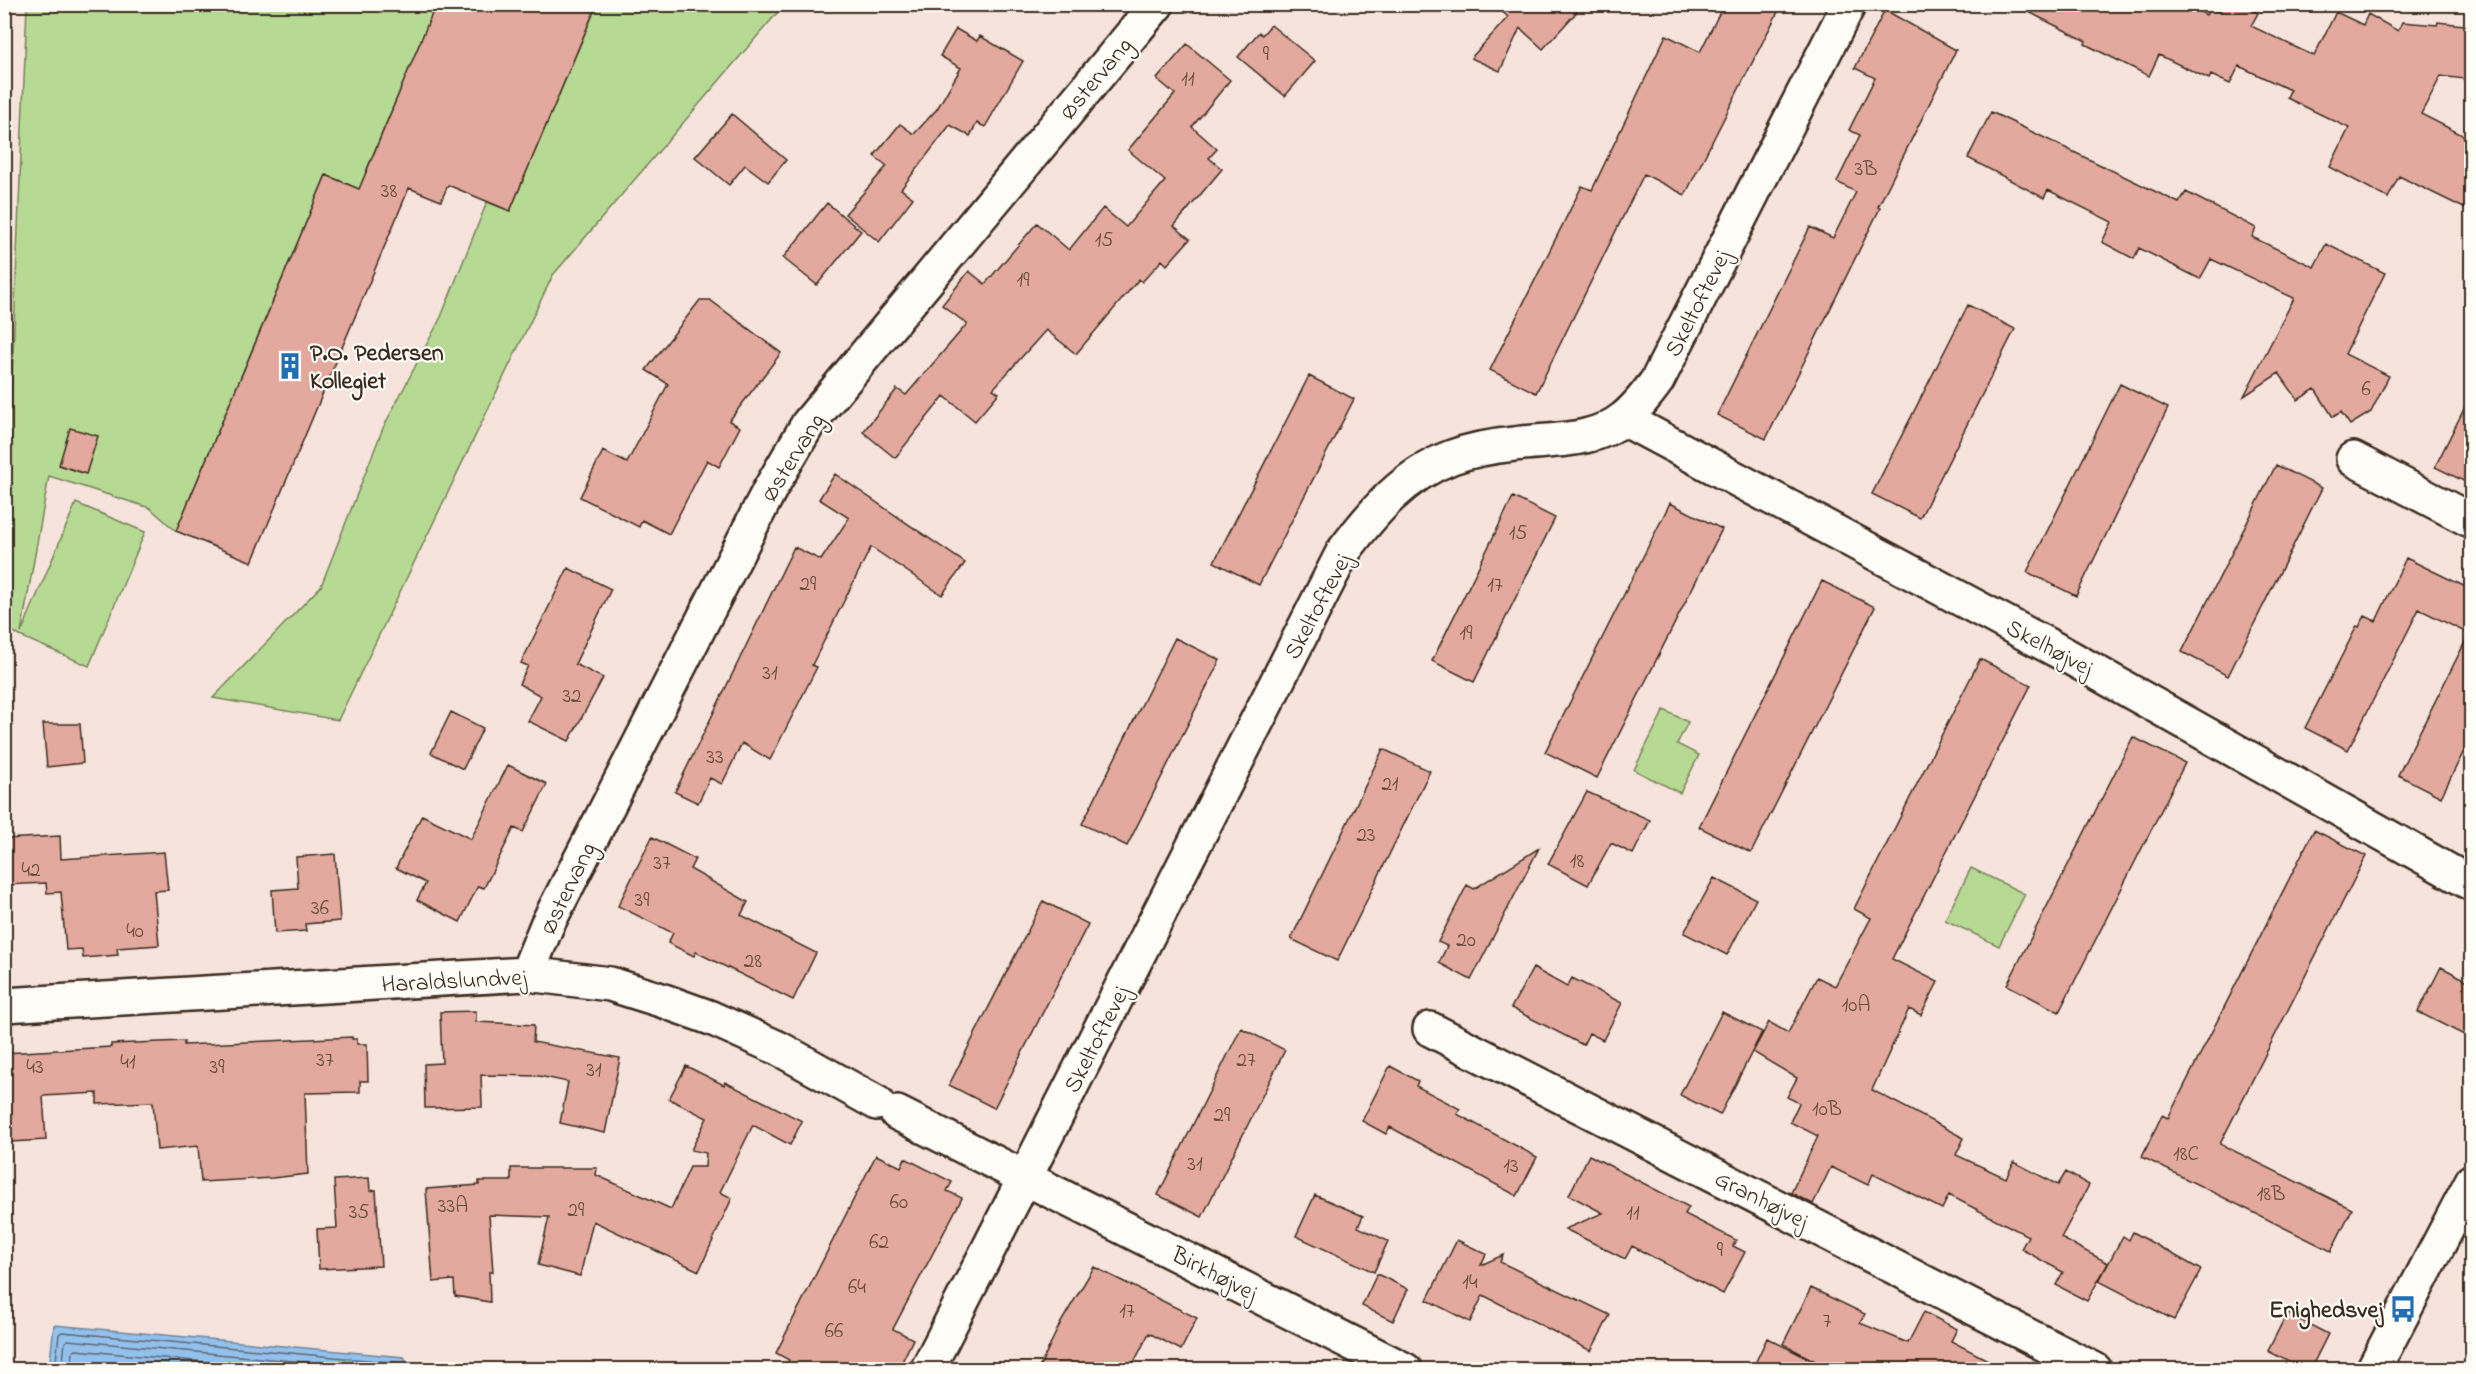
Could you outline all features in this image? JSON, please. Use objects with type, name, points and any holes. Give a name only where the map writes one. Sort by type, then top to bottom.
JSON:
[{"type":"street","name":"Østervang","points":[[527,974],[547,925],[770,489],[808,424],[1157,4]]},
{"type":"street","name":"Skeltoftevej","points":[[927,1370],[1343,552],[1380,506],[1411,479],[1453,457],[1513,444],[1585,436],[1605,430],[1624,419],[1657,381],[1849,4]]},
{"type":"street","name":"Skelhøjvej","points":[[1624,419],[2064,654],[2472,884]]},
{"type":"street","points":[[2353,459],[2472,521]]},
{"type":"street","name":"Haraldslundvej","points":[[4,1005],[527,974],[610,984],[711,1018],[778,1048],[887,1108],[1025,1176]]},
{"type":"street","name":"Granhøjvej","points":[[1430,1029],[2094,1370]]},
{"type":"street","name":"Birkhøjvej","points":[[1025,1176],[1405,1370]]},
{"type":"street","points":[[2373,1370],[2472,1181]]},
{"type":"green space","points":[[27,5],[436,5],[367,169],[361,190],[326,175],[176,531],[150,508],[49,476],[21,633],[76,503],[145,532],[89,666],[20,636],[5,626],[5,553]]},
{"type":"green space","points":[[597,5],[784,5],[553,275],[338,720],[213,698],[321,586],[383,428],[441,317],[487,202],[510,211]]},
{"type":"green space","points":[[1664,710],[1688,722],[1677,744],[1699,755],[1680,793],[1634,770]]},
{"type":"green space","points":[[1971,868],[2025,894],[1999,946],[1945,920]]},
{"type":"water","points":[[54,1325],[404,1357],[411,1369],[49,1369]]},
{"type":"building","name":"P.O. Pedersen Kollegiet","points":[[436,4],[597,4],[510,211],[448,185],[441,201],[409,188],[252,562],[176,531],[326,175],[359,189]]},
{"type":"building","points":[[1494,4],[1584,4],[1543,49],[1520,28],[1500,71],[1471,58],[1508,17]]},
{"type":"building","points":[[1724,4],[1782,4],[1685,195],[1644,174],[1536,393],[1490,370],[1582,186],[1592,190],[1666,35],[1700,52]]},
{"type":"building","points":[[2013,4],[2186,4],[2206,15],[2210,8],[2220,12],[2224,4],[2241,4],[2258,13],[2251,26],[2314,56],[2336,12],[2363,25],[2368,14],[2398,31],[2402,22],[2437,25],[2438,22],[2472,26],[2472,80],[2441,76],[2421,114],[2472,140],[2472,212],[2399,176],[2388,198],[2330,167],[2349,128],[2287,98],[2290,90],[2239,66],[2230,84],[2211,75],[2209,79],[2159,55],[2149,76]]},
{"type":"building","points":[[1885,10],[1956,50],[1766,439],[1717,415],[1810,227],[1833,238],[1856,192],[1837,182],[1860,135],[1849,130],[1875,78],[1855,68]]},
{"type":"building","points":[[1271,25],[1315,61],[1285,96],[1238,57],[1259,32],[1262,35]]},
{"type":"building","points":[[956,29],[977,41],[980,36],[1023,61],[985,127],[977,123],[970,136],[950,125],[901,189],[913,198],[879,242],[845,214],[887,166],[874,156],[900,124],[914,134],[937,109],[961,68],[940,56]]},
{"type":"building","points":[[1187,44],[1230,80],[1192,127],[1217,149],[1209,158],[1222,169],[1174,226],[1190,239],[1167,265],[1162,260],[1142,282],[1139,279],[1076,354],[1046,330],[993,389],[999,393],[975,421],[944,396],[895,458],[863,432],[897,389],[906,395],[967,324],[942,305],[969,271],[985,284],[1037,223],[1069,250],[1103,208],[1126,227],[1165,181],[1128,150],[1175,94],[1157,79]]},
{"type":"building","points":[[1991,112],[2179,203],[2186,192],[2256,228],[2252,237],[2314,267],[2326,244],[2385,273],[2345,354],[2389,376],[2371,412],[2350,425],[2341,412],[2333,417],[2315,389],[2298,400],[2279,373],[2244,396],[2294,298],[2211,259],[2200,279],[2139,248],[2134,259],[2102,242],[2112,222],[2048,190],[2044,198],[1968,158]]},
{"type":"building","points":[[732,114],[786,160],[768,182],[745,165],[729,185],[695,157]]},
{"type":"building","points":[[827,203],[861,231],[817,285],[783,258]]},
{"type":"building","points":[[700,300],[710,300],[781,353],[729,421],[740,427],[719,467],[707,460],[669,534],[642,520],[639,527],[580,497],[603,451],[627,463],[668,384],[646,370]]},
{"type":"building","points":[[1968,305],[2015,329],[1920,518],[1872,494]]},
{"type":"building","points":[[1309,376],[1354,399],[1259,585],[1214,562]]},
{"type":"building","points":[[2120,384],[2168,408],[2076,596],[2027,572]]},
{"type":"building","points":[[2472,393],[2472,485],[2435,467]]},
{"type":"building","points":[[70,428],[98,436],[86,474],[59,465]]},
{"type":"building","points":[[2276,465],[2322,488],[2228,676],[2182,652]]},
{"type":"building","points":[[835,474],[965,563],[942,595],[871,547],[812,665],[817,667],[770,760],[742,743],[722,784],[710,778],[698,803],[675,792],[794,547],[821,560],[849,518],[819,499]]},
{"type":"building","points":[[1513,497],[1555,518],[1474,682],[1432,661]]},
{"type":"building","points":[[1670,503],[1722,529],[1597,778],[1545,752]]},
{"type":"building","points":[[2406,558],[2472,590],[2472,735],[2441,797],[2398,775],[2469,634],[2419,609],[2348,750],[2305,728],[2357,626],[2359,627],[2365,616],[2376,621]]},
{"type":"building","points":[[568,568],[611,589],[575,664],[603,678],[569,741],[528,721],[541,696],[519,684],[528,666],[521,663]]},
{"type":"building","points":[[1822,581],[1875,607],[1751,853],[1699,827]]},
{"type":"building","points":[[1175,638],[1220,660],[1127,846],[1082,824]]},
{"type":"building","points":[[1980,659],[2031,685],[1892,959],[1938,982],[1921,1015],[1909,1009],[1872,1090],[1964,1138],[1956,1155],[2006,1178],[2014,1162],[2058,1185],[2066,1172],[2089,1185],[2061,1238],[2108,1263],[2087,1301],[2056,1285],[2063,1272],[2021,1249],[2028,1236],[1949,1195],[1942,1209],[1873,1174],[1868,1185],[1831,1167],[1813,1204],[1791,1193],[1818,1136],[1790,1122],[1799,1103],[1787,1097],[1797,1078],[1753,1052],[1769,1022],[1788,1033],[1817,977],[1835,986],[1871,918],[1854,909]]},
{"type":"building","points":[[451,712],[483,728],[463,769],[431,753]]},
{"type":"building","points":[[43,724],[80,724],[83,763],[47,767]]},
{"type":"building","points":[[2133,737],[2185,763],[2059,1012],[2007,985]]},
{"type":"building","points":[[1383,749],[1430,771],[1337,961],[1291,939]]},
{"type":"building","points":[[508,765],[547,784],[523,832],[514,828],[484,888],[478,886],[460,922],[417,900],[426,883],[396,868],[422,815],[471,839]]},
{"type":"building","points":[[1587,792],[1650,820],[1633,854],[1611,843],[1588,885],[1548,864]]},
{"type":"building","points":[[2314,830],[2366,856],[2220,1144],[2352,1209],[2331,1251],[2142,1157],[2162,1115],[2168,1118]]},
{"type":"building","points":[[60,836],[61,859],[164,852],[168,890],[154,891],[159,945],[117,948],[118,955],[83,958],[82,949],[66,950],[61,892],[47,893],[46,883],[4,885],[4,839]]},
{"type":"building","points":[[652,837],[695,859],[690,869],[748,902],[741,915],[816,953],[793,1000],[696,952],[694,956],[668,943],[673,933],[618,906]]},
{"type":"building","points":[[1539,848],[1471,980],[1439,963],[1447,946],[1438,942],[1467,885],[1474,889]]},
{"type":"building","points":[[335,854],[340,921],[305,924],[306,931],[275,933],[272,890],[298,888],[296,857]]},
{"type":"building","points":[[1714,878],[1756,899],[1727,955],[1684,933]]},
{"type":"building","points":[[1043,901],[1088,924],[994,1108],[949,1085]]},
{"type":"building","points":[[2441,967],[2472,983],[2472,1039],[2418,1012]]},
{"type":"building","points":[[1533,968],[1567,987],[1572,978],[1622,1003],[1603,1040],[1589,1033],[1583,1045],[1511,1008]]},
{"type":"building","points":[[476,1011],[476,1022],[534,1025],[533,1042],[620,1058],[605,1133],[560,1123],[568,1082],[539,1076],[481,1075],[482,1107],[425,1108],[424,1064],[442,1063],[440,1012]]},
{"type":"building","points":[[1722,1012],[1762,1032],[1720,1115],[1680,1095]]},
{"type":"building","points":[[1241,1028],[1285,1050],[1202,1217],[1158,1195]]},
{"type":"building","points":[[352,1037],[352,1039],[357,1039],[357,1044],[367,1044],[368,1081],[360,1081],[360,1092],[305,1093],[308,1174],[201,1182],[198,1146],[157,1150],[153,1102],[97,1104],[97,1093],[43,1096],[46,1140],[10,1142],[7,1095],[4,1095],[4,1053],[111,1047],[111,1044],[184,1041],[184,1045]]},
{"type":"building","points":[[686,1066],[724,1085],[725,1082],[802,1121],[790,1145],[753,1125],[720,1192],[732,1198],[699,1271],[593,1221],[580,1276],[538,1265],[549,1217],[489,1215],[493,1272],[489,1272],[490,1302],[455,1296],[454,1280],[433,1282],[426,1189],[479,1185],[479,1181],[511,1181],[511,1168],[597,1168],[596,1175],[671,1209],[690,1167],[705,1167],[706,1153],[691,1150],[707,1118],[669,1099]]},
{"type":"building","points":[[1390,1066],[1418,1081],[1416,1086],[1460,1109],[1457,1114],[1537,1157],[1517,1196],[1390,1127],[1386,1134],[1362,1121]]},
{"type":"building","points":[[876,1155],[901,1167],[905,1158],[952,1182],[947,1191],[962,1198],[893,1329],[913,1339],[898,1370],[784,1370],[789,1360],[776,1353]]},
{"type":"building","points":[[1589,1155],[1689,1207],[1685,1214],[1736,1240],[1733,1246],[1745,1252],[1723,1294],[1632,1246],[1625,1259],[1565,1229],[1603,1213],[1569,1195]]},
{"type":"building","points":[[369,1178],[370,1191],[376,1190],[381,1266],[319,1269],[317,1229],[337,1228],[334,1180]]},
{"type":"building","points":[[1315,1195],[1363,1216],[1358,1227],[1388,1241],[1374,1272],[1296,1236]]},
{"type":"building","points":[[2133,1232],[2201,1270],[2174,1320],[2099,1281],[2123,1236],[2129,1240]]},
{"type":"building","points":[[1457,1240],[1486,1254],[1481,1265],[1503,1255],[1500,1262],[1610,1315],[1591,1351],[1483,1295],[1470,1322],[1427,1300]]},
{"type":"building","points":[[1094,1267],[1197,1318],[1181,1350],[1149,1333],[1130,1370],[1038,1370],[1060,1324]]},
{"type":"building","points":[[1377,1274],[1408,1289],[1393,1321],[1362,1306]]},
{"type":"building","points":[[1811,1288],[1865,1314],[1860,1323],[1908,1343],[1924,1312],[1957,1329],[1951,1341],[2007,1370],[1832,1370],[1783,1344]]},
{"type":"building","points":[[2287,1313],[2328,1334],[2310,1370],[2304,1370],[2268,1351]]},
{"type":"building","points":[[1767,1338],[1831,1370],[1752,1370]]},
{"type":"place","name":"P.O. Pedersen Kollegiet","points":[[290,366]]},
{"type":"place","name":"Enighedsvej","points":[[2403,1309]]}]
